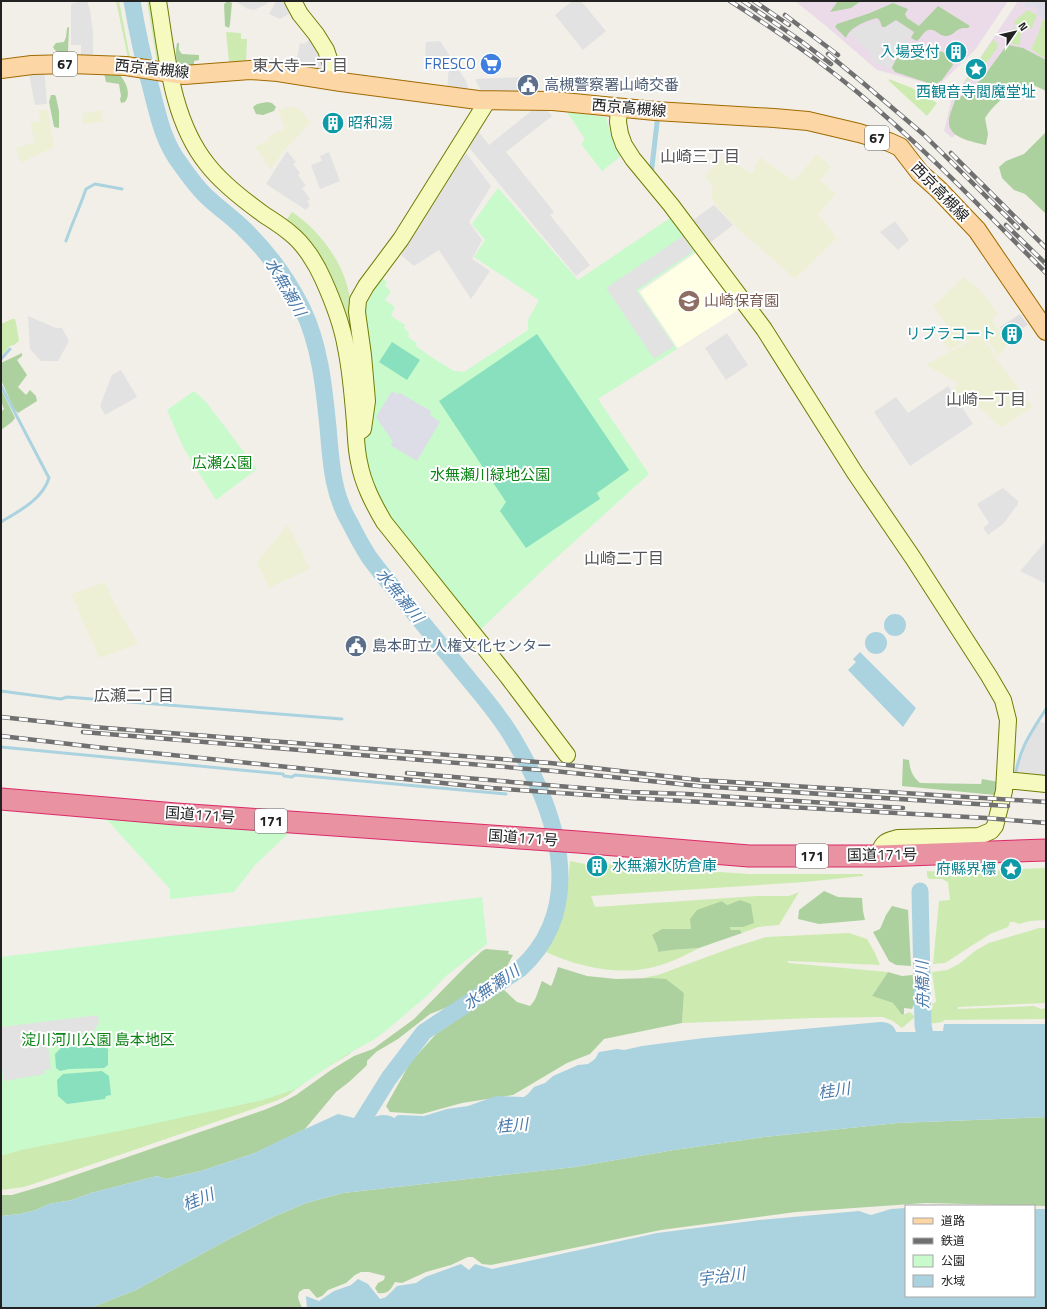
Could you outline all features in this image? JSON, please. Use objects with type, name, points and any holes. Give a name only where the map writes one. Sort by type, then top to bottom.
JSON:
[{"type":"highway","name":"国道171号","points":[[1,799],[184,815],[578,842],[749,856],[881,856],[1046,850]]},
{"type":"main road","name":"西京高槻線","points":[[1,69],[40,65],[129,66],[184,75],[234,70],[271,71],[470,99],[553,101],[674,113],[742,115],[808,121],[859,133],[900,147],[920,173],[938,189],[977,230],[1046,331]]},
{"type":"street","points":[[158,1],[167,72],[188,136],[207,165],[249,203],[291,233],[306,251],[323,278],[336,310],[346,347],[359,462],[373,503],[384,522],[508,677],[567,754]]},
{"type":"street","points":[[293,1],[300,14],[316,34],[326,50],[333,71],[341,82]]},
{"type":"street","points":[[356,437],[362,428],[367,401],[357,312],[358,300],[366,286],[401,239],[488,100]]},
{"type":"street","points":[[619,108],[618,122],[620,134],[624,145],[633,159],[672,206],[764,328],[855,473],[913,558],[1003,700],[1008,720],[1011,781],[995,826],[991,831],[979,836],[898,838],[885,842],[881,846],[879,853],[881,856]]},
{"type":"street","points":[[1011,781],[1046,784]]},
{"type":"shaded area","points":[[87,1],[90,10],[93,33],[93,60],[81,60],[81,45],[71,45],[71,4]]},
{"type":"shaded area","points":[[235,1],[268,1],[267,4],[254,10],[248,9]]},
{"type":"shaded area","points":[[279,1],[287,1],[292,12],[280,19],[269,14],[275,3]]},
{"type":"shaded area","points":[[572,1],[581,1],[606,31],[583,50],[555,15]]},
{"type":"shaded area","points":[[795,1],[1008,1],[975,50],[938,86],[877,70]]},
{"type":"shaded area","points":[[1018,1],[1046,1],[1046,73],[995,98],[952,138],[944,131],[951,101]]},
{"type":"shaded area","points":[[1024,1],[1046,1],[1046,20],[1036,14],[1038,9],[1031,4],[1028,8],[1024,6],[1026,2]]},
{"type":"shaded area","points":[[877,21],[883,30],[895,21],[913,33],[894,59],[891,69],[872,61],[872,54],[850,34],[857,28]]},
{"type":"shaded area","points":[[314,37],[329,76],[295,70],[300,43],[304,44]]},
{"type":"shaded area","points":[[440,41],[466,81],[470,94],[447,91],[449,65],[425,62],[426,42]]},
{"type":"shaded area","points":[[44,67],[47,104],[35,105],[28,69]]},
{"type":"shaded area","points":[[521,77],[524,91],[481,91],[475,79]]},
{"type":"shaded area","points":[[287,107],[294,107],[301,110],[310,123],[282,153],[271,170],[255,147],[269,140],[268,136],[285,129],[278,110]]},
{"type":"shaded area","points":[[535,108],[547,110],[552,116],[506,152],[554,212],[550,215],[590,265],[576,276],[467,145],[478,131],[489,145]]},
{"type":"shaded area","points":[[38,110],[48,110],[54,147],[21,163],[16,148],[35,142],[30,123],[40,121]]},
{"type":"shaded area","points":[[101,110],[103,122],[82,123],[83,113]]},
{"type":"shaded area","points":[[287,151],[296,162],[293,164],[300,173],[298,175],[306,186],[302,188],[310,199],[307,201],[310,205],[306,210],[266,184]]},
{"type":"shaded area","points":[[329,152],[340,181],[320,189],[311,165],[322,161],[320,156]]},
{"type":"shaded area","points":[[466,153],[491,186],[469,222],[482,240],[472,259],[490,271],[471,299],[439,250],[414,266],[401,255]]},
{"type":"shaded area","points":[[817,154],[831,167],[820,180],[836,194],[818,214],[837,238],[795,279],[737,228],[714,203],[711,196],[713,188],[705,177],[722,159],[726,158],[752,174],[760,157],[794,181]]},
{"type":"shaded area","points":[[714,205],[733,225],[707,245],[689,223]]},
{"type":"shaded area","points":[[895,221],[909,240],[898,250],[880,232]]},
{"type":"shaded area","points":[[683,236],[693,251],[636,290],[674,346],[654,359],[606,288]]},
{"type":"shaded area","name":"山崎保育園","points":[[696,253],[718,280],[738,310],[678,348],[640,292]]},
{"type":"shaded area","points":[[964,277],[978,288],[998,314],[992,320],[1008,344],[998,357],[987,339],[979,334],[949,350],[938,334],[948,327],[933,306]]},
{"type":"shaded area","name":"リブラコート","points":[[1020,314],[1028,325],[1018,331],[1022,337],[1011,344],[1000,327]]},
{"type":"shaded area","points":[[28,316],[56,328],[62,328],[69,341],[58,361],[41,361],[30,349]]},
{"type":"shaded area","points":[[727,333],[748,365],[726,380],[705,348]]},
{"type":"shaded area","points":[[979,336],[985,340],[998,361],[1033,407],[1003,427],[998,425],[978,406],[953,392],[958,383],[929,367],[927,364]]},
{"type":"shaded area","points":[[121,370],[137,397],[105,415],[100,406],[112,375]]},
{"type":"shaded area","points":[[948,386],[973,424],[910,466],[874,412],[896,397],[908,413]]},
{"type":"shaded area","points":[[392,391],[397,394],[400,393],[431,411],[430,415],[440,422],[417,461],[390,445],[393,442],[376,417]]},
{"type":"shaded area","points":[[1003,488],[1018,501],[1018,504],[1004,523],[988,535],[983,528],[989,523],[977,504]]},
{"type":"shaded area","points":[[288,524],[310,569],[269,588],[257,562]]},
{"type":"shaded area","points":[[1046,541],[1046,584],[1020,571]]},
{"type":"shaded area","points":[[105,582],[114,602],[138,644],[99,658],[71,594]]},
{"type":"shaded area","points":[[1039,721],[1046,724],[1046,775],[1018,773],[1024,746]]},
{"type":"shaded area","points":[[98,1015],[99,1023],[94,1031],[47,1038],[51,1069],[44,1070],[45,1074],[4,1081],[1,1061],[1,1027]]},
{"type":"green space","points":[[116,1],[119,1],[130,58],[128,58]]},
{"type":"green space","points":[[147,1],[153,1],[163,62],[157,62]]},
{"type":"green space","points":[[228,1],[232,3],[229,28],[225,26],[224,4]]},
{"type":"green space","points":[[838,1],[861,1],[851,8],[830,12]]},
{"type":"green space","points":[[893,3],[908,9],[905,14],[907,18],[919,26],[938,6],[970,26],[968,28],[957,30],[949,36],[945,36],[933,30],[928,30],[917,41],[911,38],[914,32],[896,20],[885,27],[882,27],[877,18],[868,21],[851,31],[846,38],[835,27],[837,24],[870,13]]},
{"type":"green space","points":[[1028,10],[1037,15],[1032,28],[1023,28],[1014,23],[1019,17]]},
{"type":"green space","points":[[1043,19],[1046,21],[1046,55],[1044,58],[1031,49],[1038,35]]},
{"type":"green space","points":[[69,27],[68,52],[57,52],[53,47],[56,43],[64,42],[67,28]]},
{"type":"green space","points":[[1013,27],[1021,31],[1020,45],[1011,43]]},
{"type":"green space","points":[[226,32],[241,33],[241,39],[247,39],[246,61],[229,62]]},
{"type":"green space","points":[[993,40],[997,43],[997,48],[987,63],[977,74],[984,63],[979,60]]},
{"type":"green space","points":[[177,43],[179,43],[179,50],[182,54],[199,55],[199,60],[194,61],[194,68],[181,66],[177,62]]},
{"type":"green space","points":[[1009,45],[1023,48],[1046,60],[1046,92],[1031,84],[1011,93],[994,106],[985,118],[988,134],[986,145],[956,135],[949,127],[950,116],[955,100],[982,79],[1006,46]]},
{"type":"green space","points":[[938,51],[944,52],[948,55],[953,65],[942,80],[934,85],[895,72],[892,68],[895,61],[903,54],[928,58]]},
{"type":"green space","points":[[972,71],[977,74],[970,80],[965,82]]},
{"type":"green space","points":[[104,73],[118,73],[123,79],[128,91],[125,102],[121,103],[119,84],[106,82]]},
{"type":"green space","points":[[889,79],[912,88],[937,103],[927,116],[889,81]]},
{"type":"green space","points":[[51,95],[55,95],[56,97],[59,111],[59,128],[54,127],[49,102]]},
{"type":"green space","points":[[267,102],[272,103],[276,107],[274,111],[263,115],[256,114],[253,107],[257,104]]},
{"type":"green space","points":[[567,112],[606,117],[610,132],[621,156],[602,171],[581,144],[585,139]]},
{"type":"green space","points":[[1046,132],[1045,213],[1025,194],[1014,190],[1002,178],[999,167],[1006,161],[1024,154]]},
{"type":"green space","name":"水無瀬川緑地公園","points":[[498,188],[578,280],[670,218],[695,252],[638,291],[677,349],[598,399],[649,474],[545,568],[479,631],[391,522],[375,496],[362,444],[372,428],[373,381],[365,311],[367,303],[382,278],[387,282],[385,286],[391,291],[385,300],[395,307],[391,316],[405,325],[404,328],[409,333],[408,337],[417,343],[416,346],[454,371],[464,372],[528,330],[528,320],[539,300],[474,257],[485,240],[472,224]]},
{"type":"green space","points":[[292,212],[302,219],[320,237],[328,247],[341,269],[346,281],[351,302],[359,366],[352,346],[284,223]]},
{"type":"green space","points":[[15,319],[19,341],[10,346],[1,356],[1,324]]},
{"type":"green space","points":[[537,334],[629,470],[597,493],[600,499],[526,548],[500,511],[506,502],[439,401]]},
{"type":"green space","points":[[392,342],[420,360],[407,380],[379,362]]},
{"type":"green space","points":[[22,353],[22,356],[17,360],[27,375],[18,387],[26,395],[30,390],[36,396],[37,401],[18,413],[14,409],[1,380],[1,363]]},
{"type":"green space","points":[[1,389],[15,418],[1,430],[1,412],[4,409],[1,401]]},
{"type":"green space","name":"広瀬公園","points":[[194,391],[206,402],[257,469],[216,500],[183,447],[167,410]]},
{"type":"green space","points":[[903,759],[909,760],[912,773],[920,783],[981,784],[982,779],[999,782],[995,795],[902,786]]},
{"type":"green space","points":[[106,819],[290,832],[255,865],[234,892],[170,899],[170,889]]},
{"type":"green space","points":[[570,861],[585,864],[587,872],[598,874],[604,864],[749,874],[863,874],[863,876],[805,882],[591,896],[595,907],[757,896],[789,896],[799,892],[779,925],[758,927],[742,933],[740,930],[731,930],[730,927],[743,927],[740,900],[727,905],[722,901],[713,905],[691,929],[683,929],[652,935],[658,952],[699,948],[677,959],[654,967],[627,971],[585,966],[546,952],[562,919],[567,894]]},
{"type":"green space","points":[[1046,868],[1046,920],[1030,921],[1019,924],[1010,922],[1008,927],[990,934],[945,963],[933,964],[939,901],[950,900],[948,882],[942,879],[929,879],[927,876],[927,871],[945,872]]},
{"type":"green space","points":[[824,891],[838,897],[862,898],[865,920],[819,924],[798,919],[799,910]]},
{"type":"green space","name":"淀川河川公園 島本地区","points":[[482,897],[487,944],[446,976],[428,995],[375,1039],[344,1056],[296,1089],[263,1100],[124,1130],[21,1150],[1,1156],[1,957]]},
{"type":"green space","points":[[740,900],[751,904],[754,923],[743,927],[730,927],[731,930],[740,930],[742,933],[699,948],[658,952],[652,935],[662,929],[691,929],[690,919],[697,910],[722,901],[727,905]]},
{"type":"green space","points":[[892,906],[908,910],[911,966],[896,965],[889,961],[873,932],[880,929]]},
{"type":"green space","points":[[1039,928],[1046,928],[1046,1003],[958,1007],[958,1009],[1034,1006],[1041,1009],[1046,1008],[1046,1019],[945,1020],[942,1022],[929,1024],[930,1008],[933,1007],[932,1004],[936,1002],[932,972],[947,970],[959,964],[975,951],[989,943]]},
{"type":"green space","points":[[849,933],[867,939],[880,965],[787,961],[789,963],[888,972],[872,996],[893,1003],[902,1015],[910,1012],[915,1017],[902,1028],[893,1021],[883,1017],[682,1023],[684,993],[651,978],[643,978],[658,975],[731,948],[766,937]]},
{"type":"green space","points":[[486,949],[509,951],[508,954],[513,955],[505,970],[453,1005],[430,1014],[398,1039],[376,1052],[367,1061],[367,1065],[363,1069],[336,1092],[305,1129],[255,1153],[201,1171],[166,1179],[157,1176],[91,1193],[72,1200],[49,1204],[36,1210],[20,1214],[1,1216],[1,1195],[12,1195],[49,1184],[264,1110],[296,1095],[331,1070],[354,1056],[373,1049],[414,1019],[467,965]]},
{"type":"green space","points":[[558,967],[587,976],[616,979],[666,979],[684,993],[682,1023],[604,1039],[590,1054],[567,1063],[513,1095],[462,1103],[422,1114],[390,1112],[386,1106],[410,1063],[436,1034],[503,989],[517,1002],[530,1006],[536,997],[542,981],[551,986]]},
{"type":"green space","points":[[888,972],[902,976],[913,975],[915,980],[917,988],[916,1000],[912,1009],[904,1008],[904,1014],[902,1015],[893,1003],[872,996]]},
{"type":"green space","points":[[99,1044],[108,1049],[108,1065],[104,1068],[69,1069],[60,1071],[56,1068],[55,1054],[61,1048]]},
{"type":"green space","points":[[349,1051],[351,1053],[316,1074],[287,1096],[276,1101],[24,1187],[1,1190],[1,1152]]},
{"type":"green space","points":[[102,1071],[109,1076],[111,1095],[106,1096],[105,1099],[67,1104],[58,1096],[57,1080],[63,1074]]},
{"type":"green space","points":[[1046,1117],[1046,1206],[926,1203],[796,1212],[661,1230],[491,1265],[482,1264],[473,1257],[468,1257],[451,1265],[426,1272],[402,1283],[395,1282],[390,1290],[384,1293],[378,1293],[375,1288],[378,1283],[384,1280],[385,1276],[369,1272],[361,1272],[346,1283],[328,1290],[322,1296],[317,1298],[309,1289],[304,1289],[299,1292],[298,1298],[302,1308],[90,1308],[136,1290],[229,1239],[273,1217],[306,1203],[343,1193],[575,1167],[674,1150],[764,1137],[897,1123]]},
{"type":"water","points":[[895,614],[903,617],[906,625],[903,633],[895,636],[887,633],[884,625],[887,617]]},
{"type":"water","points":[[876,632],[884,635],[887,643],[884,651],[876,654],[868,651],[865,643],[868,635]]},
{"type":"water","points":[[860,652],[916,708],[903,727],[848,670],[856,662],[853,659]]},
{"type":"water","name":"桂川","points":[[921,1017],[926,1018],[925,1026],[928,1026],[929,1031],[943,1031],[944,1024],[1046,1024],[1046,1117],[897,1123],[764,1137],[674,1150],[575,1167],[343,1193],[306,1203],[273,1217],[229,1239],[136,1290],[90,1308],[1,1308],[1,1216],[20,1214],[36,1210],[49,1204],[72,1200],[91,1193],[157,1176],[166,1179],[201,1171],[255,1153],[338,1114],[358,1119],[361,1123],[381,1115],[394,1118],[398,1115],[424,1116],[447,1109],[468,1106],[496,1096],[524,1097],[534,1087],[545,1083],[553,1076],[578,1065],[588,1064],[595,1059],[599,1052],[617,1049],[624,1050],[642,1046],[704,1038],[880,1022],[890,1024],[894,1027],[896,1032],[917,1032],[918,1026],[921,1025]]},
{"type":"water","name":"宇治川","points":[[905,1208],[905,1297],[1035,1297],[1035,1209],[1046,1209],[1046,1308],[307,1308],[306,1296],[319,1301],[334,1291],[351,1285],[358,1279],[368,1284],[380,1299],[386,1297],[397,1286],[416,1283],[425,1277],[461,1264],[469,1270],[475,1264],[492,1269],[657,1233],[759,1220],[859,1211],[871,1215],[891,1209]]},
{"type":"waterway","name":"水無瀬川","points":[[132,1],[143,55],[165,138],[186,173],[195,184],[202,192],[234,219],[268,256],[290,286],[308,322],[317,351],[323,382],[333,476],[339,500],[344,512],[361,545],[374,564],[488,703],[509,732],[529,767],[542,796],[552,826],[559,856],[560,887],[554,916],[542,944],[520,969],[424,1032],[389,1078],[349,1142]]},
{"type":"waterway","points":[[657,114],[659,115],[652,175],[650,175],[657,114]]},
{"type":"waterway","points":[[66,241],[86,189],[95,184],[122,189]]},
{"type":"waterway","points":[[1,359],[10,349]]},
{"type":"waterway","points":[[1,386],[49,478],[46,486],[35,499],[1,522]]},
{"type":"waterway","points":[[1,691],[61,699],[67,697],[342,719]]},
{"type":"waterway","points":[[1015,777],[1023,749],[1030,734],[1046,709]]},
{"type":"waterway","points":[[1,747],[283,774],[284,776],[292,777],[295,775],[506,794]]},
{"type":"waterway","name":"舟橋川","points":[[920,891],[923,1025],[926,1040]]},
{"type":"railway","points":[[730,1],[810,55],[881,112],[906,134],[1046,273]]},
{"type":"railway","points":[[743,1],[801,41],[831,64]]},
{"type":"railway","points":[[754,1],[789,25]]},
{"type":"railway","points":[[785,15],[838,55]]},
{"type":"railway","points":[[828,54],[923,134],[1018,228]]},
{"type":"railway","points":[[951,153],[1046,248]]},
{"type":"railway","points":[[1006,225],[1046,264]]},
{"type":"railway","points":[[1,717],[93,727],[550,763],[699,780],[1046,802]]},
{"type":"railway","points":[[83,732],[554,771],[698,786],[1008,806]]},
{"type":"railway","points":[[1,736],[491,788],[631,798],[986,818],[1046,823]]},
{"type":"railway","points":[[407,773],[629,792],[687,794],[903,808]]},
{"type":"place","name":"入場受付","points":[[956,52]]},
{"type":"place","name":"FRESCO","points":[[491,64]]},
{"type":"place","name":"西観音寺閻魔堂址","points":[[976,69]]},
{"type":"place","name":"高槻警察署山崎交番","points":[[528,85]]},
{"type":"place","name":"昭和湯","points":[[333,123]]},
{"type":"place","name":"山崎保育園","points":[[689,301]]},
{"type":"place","name":"リブラコート","points":[[1012,334]]},
{"type":"place","name":"島本町立人権文化センター","points":[[356,646]]},
{"type":"place","name":"水無瀬水防倉庫","points":[[597,866]]},
{"type":"place","name":"府縣界標","points":[[1011,869]]},
{"type":"district","name":"東大寺一丁目","points":[[300,65]]},
{"type":"district","name":"山崎三丁目","points":[[700,156]]},
{"type":"district","name":"山崎一丁目","points":[[986,399]]},
{"type":"district","name":"山崎二丁目","points":[[624,558]]},
{"type":"district","name":"広瀬二丁目","points":[[134,695]]}]
